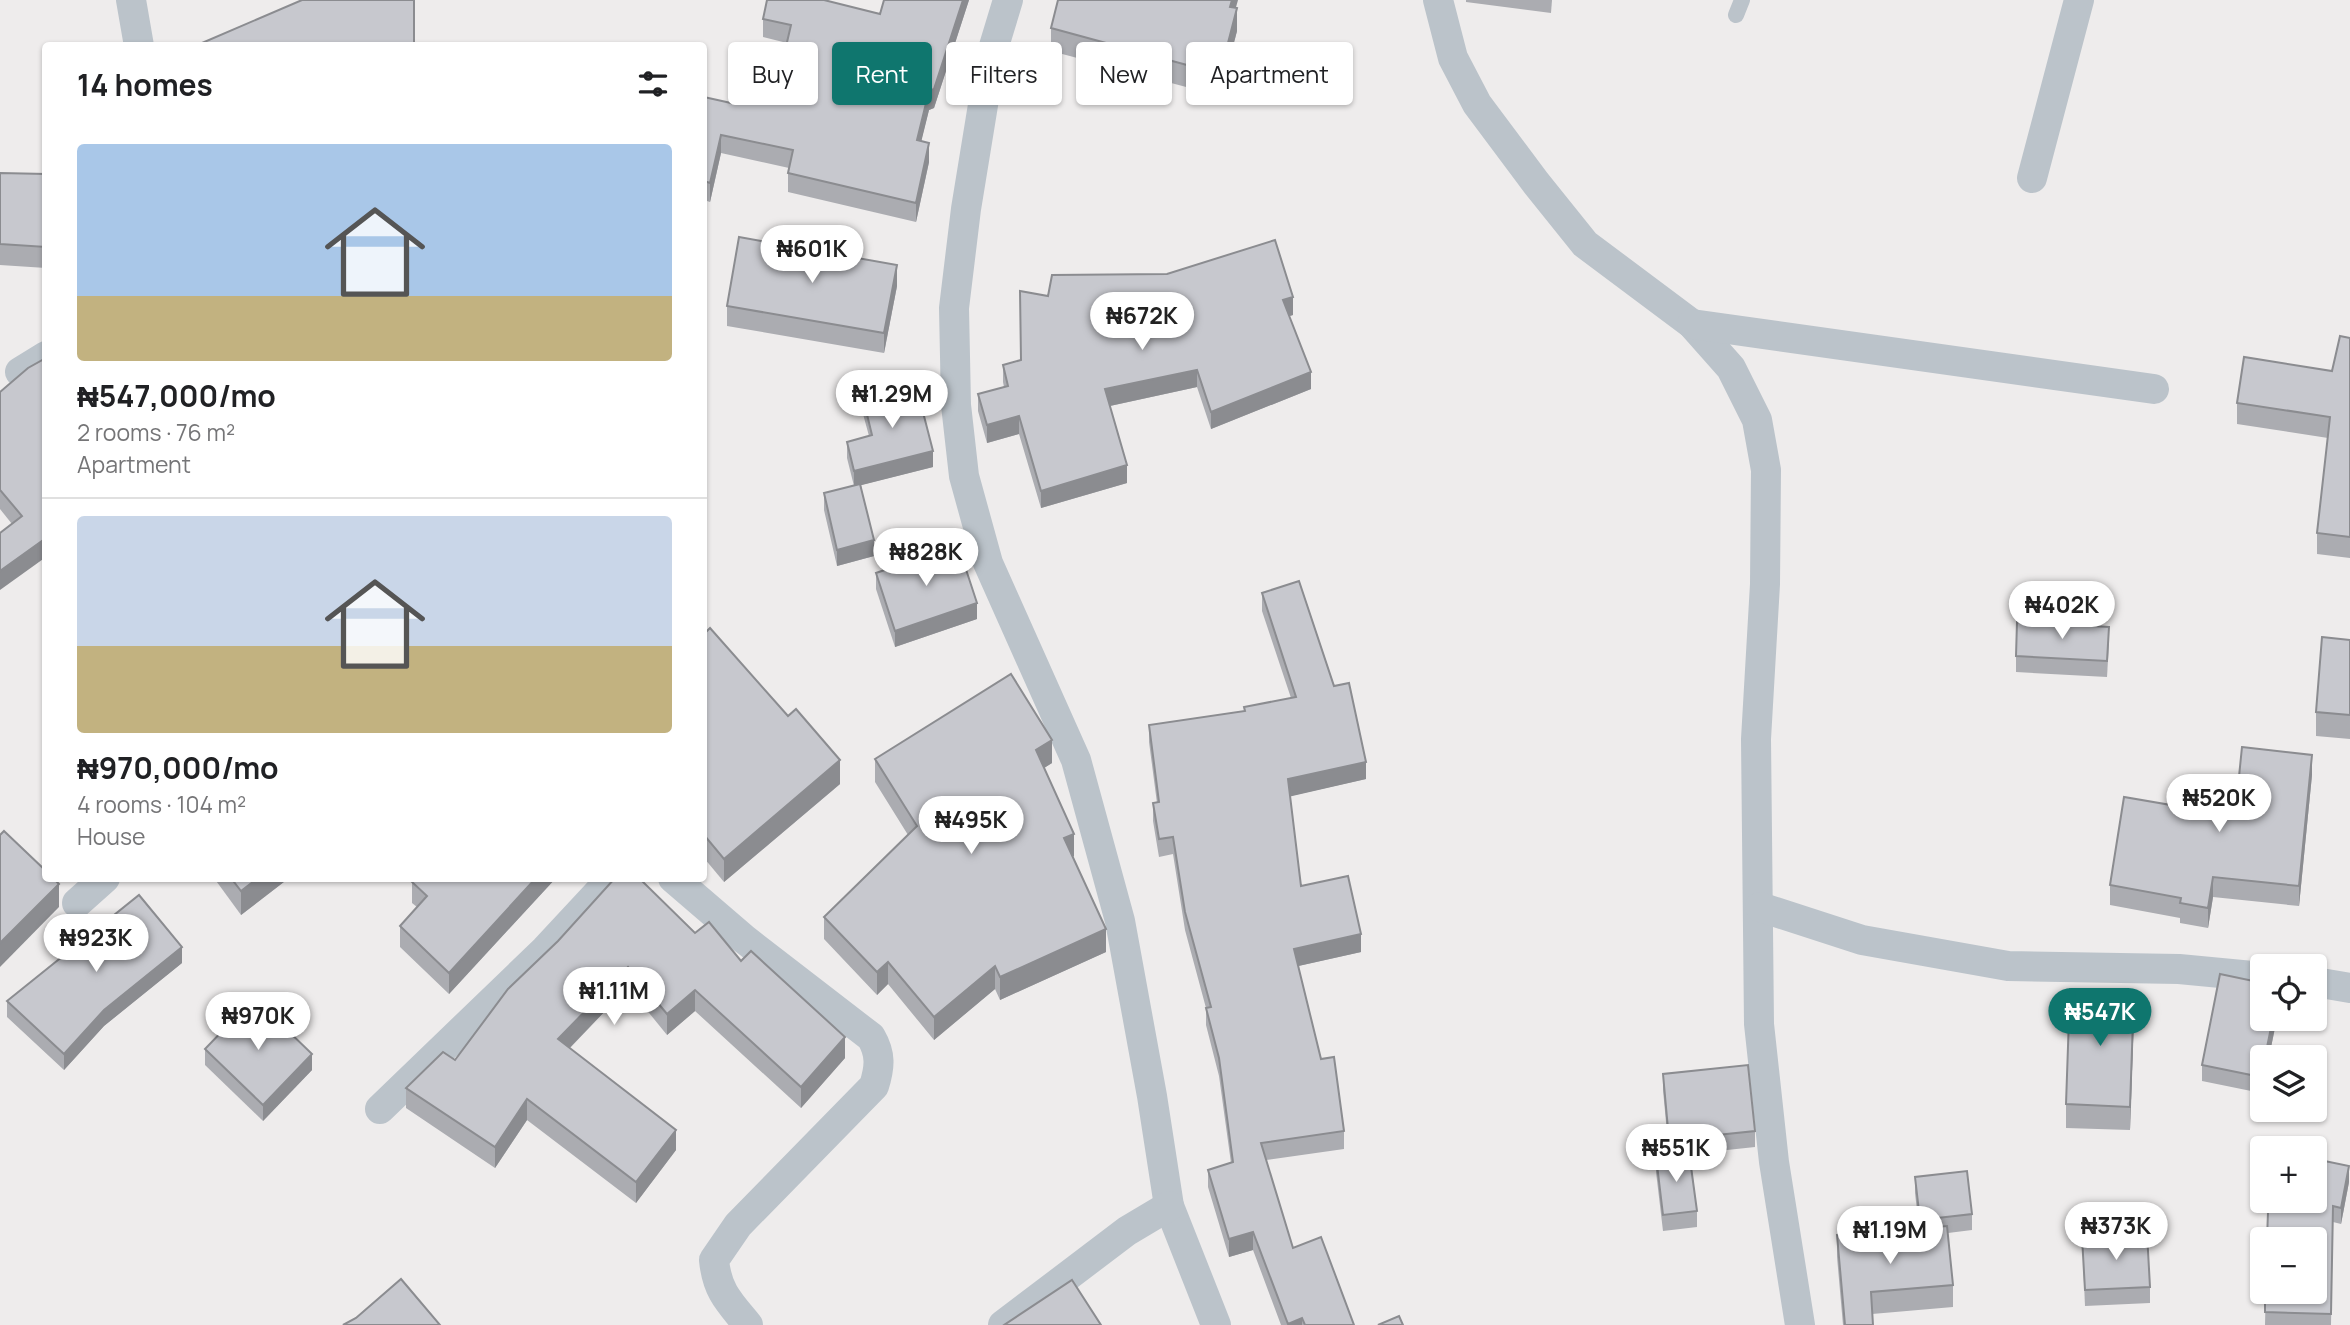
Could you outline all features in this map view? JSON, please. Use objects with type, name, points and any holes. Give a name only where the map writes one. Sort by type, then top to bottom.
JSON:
[{"type":"street","points":[[131,0],[138,42]]},
{"type":"street","points":[[1009,0],[991,56],[966,209],[954,308],[956,405],[964,476],[988,563],[1076,760],[1120,921],[1169,1206],[1216,1325]]},
{"type":"street","points":[[1438,0],[1453,58],[1478,104],[1536,183],[1585,244],[1692,324],[1731,368],[1757,420],[1766,470],[1765,584],[1756,740],[1760,907],[1759,1024],[1774,1162],[1800,1325]]},
{"type":"street","points":[[2032,178],[2079,0]]},
{"type":"street","points":[[1692,324],[2154,389]]},
{"type":"street","points":[[20,372],[42,358]]},
{"type":"street","points":[[77,903],[101,882]]},
{"type":"street","points":[[380,1108],[545,950],[608,882]]},
{"type":"street","points":[[678,882],[744,939],[871,1037],[878,1050],[879,1069],[874,1086],[738,1224],[714,1260],[716,1279],[724,1296],[748,1325]]},
{"type":"street","points":[[1760,907],[1862,940],[2008,966],[2179,969],[2250,976]]},
{"type":"street","points":[[2327,984],[2350,988]]},
{"type":"street","points":[[1003,1325],[1127,1231],[1169,1206]]},
{"type":"building","points":[[302,0],[414,0],[414,42],[204,42]]},
{"type":"building","points":[[767,0],[824,0],[880,14],[884,0],[963,0],[949,42],[946,42],[946,52],[932,90],[932,42],[832,42],[832,105],[926,105],[917,140],[929,143],[916,203],[788,173],[793,150],[721,135],[710,183],[707,182],[707,98],[728,102],[728,105],[818,105],[818,42],[787,42],[791,25],[763,19]]},
{"type":"building","points":[[1058,0],[1232,0],[1230,7],[1237,8],[1228,42],[1186,42],[1186,65],[1172,61],[1172,42],[1102,42],[1051,28]]},
{"type":"building","points":[[0,173],[42,174],[42,247],[0,244]]},
{"type":"building","points":[[739,237],[897,265],[884,333],[727,306]]},
{"type":"building","points":[[1275,240],[1293,297],[1283,300],[1311,372],[1211,412],[1197,370],[1105,389],[1127,465],[1041,491],[1019,416],[987,425],[978,394],[1008,386],[1003,365],[1021,360],[1020,291],[1048,296],[1052,275],[1167,274]]},
{"type":"building","points":[[2340,336],[2350,338],[2350,537],[2317,533],[2330,417],[2237,403],[2244,357],[2332,371]]},
{"type":"building","points":[[42,360],[42,541],[0,571],[0,533],[22,516],[0,490],[0,392],[28,368]]},
{"type":"building","points":[[916,385],[933,451],[854,471],[847,442],[872,435],[863,398]]},
{"type":"building","points":[[860,484],[874,540],[837,550],[824,493]]},
{"type":"building","points":[[958,545],[977,603],[895,631],[876,573]]},
{"type":"building","points":[[1299,581],[1334,686],[1349,683],[1366,762],[1288,779],[1301,886],[1348,876],[1361,934],[1294,949],[1321,1059],[1334,1057],[1344,1131],[1261,1143],[1293,1248],[1321,1237],[1354,1325],[1305,1325],[1302,1318],[1288,1324],[1253,1232],[1229,1239],[1208,1170],[1233,1162],[1219,1058],[1206,1008],[1211,1007],[1185,912],[1173,837],[1159,839],[1153,803],[1159,802],[1149,725],[1245,711],[1244,707],[1296,697],[1262,593]]},
{"type":"building","points":[[2017,622],[2109,627],[2107,661],[2016,656]]},
{"type":"building","points":[[710,628],[788,716],[796,709],[840,760],[724,859],[707,839],[707,631]]},
{"type":"building","points":[[2322,637],[2350,640],[2350,715],[2316,712]]},
{"type":"building","points":[[1011,674],[1052,740],[1036,750],[1074,834],[1064,838],[1106,929],[1000,977],[995,966],[934,1017],[888,962],[877,972],[824,917],[917,826],[875,759]]},
{"type":"building","points":[[2242,747],[2312,755],[2299,886],[2213,877],[2208,908],[2180,903],[2181,898],[2110,885],[2124,797],[2235,816]]},
{"type":"building","points":[[4,831],[42,867],[42,882],[59,884],[0,943],[0,835]]},
{"type":"building","points":[[234,882],[253,882],[241,891]]},
{"type":"building","points":[[412,882],[532,882],[449,973],[400,926],[427,896]]},
{"type":"building","points":[[611,882],[643,882],[695,933],[709,922],[741,961],[751,951],[845,1037],[801,1087],[695,990],[667,1014],[628,967],[558,1039],[676,1130],[636,1182],[527,1099],[495,1147],[406,1088],[443,1052],[455,1060],[508,989],[558,941]]},
{"type":"building","points":[[139,895],[182,947],[104,1010],[64,1054],[7,1001]]},
{"type":"building","points":[[2220,974],[2250,980],[2250,1031],[2270,1031],[2267,1045],[2250,1045],[2250,1075],[2202,1065]]},
{"type":"building","points":[[2070,989],[2134,991],[2130,1107],[2066,1104]]},
{"type":"building","points":[[254,998],[312,1054],[263,1105],[205,1049]]},
{"type":"building","points":[[1748,1065],[1755,1131],[1669,1140],[1663,1074]]},
{"type":"building","points":[[1689,1152],[1697,1211],[1663,1215],[1656,1156]]},
{"type":"building","points":[[2327,1161],[2349,1166],[2341,1208],[2333,1206],[2331,1314],[2265,1312],[2265,1304],[2327,1304],[2327,1227],[2267,1227],[2268,1213],[2327,1213]]},
{"type":"building","points":[[1967,1171],[1972,1214],[1920,1220],[1915,1177]]},
{"type":"building","points":[[1947,1226],[1953,1285],[1871,1292],[1873,1325],[1845,1325],[1837,1235]]},
{"type":"building","points":[[2147,1233],[2150,1287],[2085,1290],[2082,1237]]},
{"type":"building","points":[[401,1279],[440,1325],[343,1325],[356,1318]]},
{"type":"building","points":[[1072,1280],[1101,1325],[1004,1325]]},
{"type":"building","points":[[1399,1316],[1403,1325],[1378,1325]]}]
